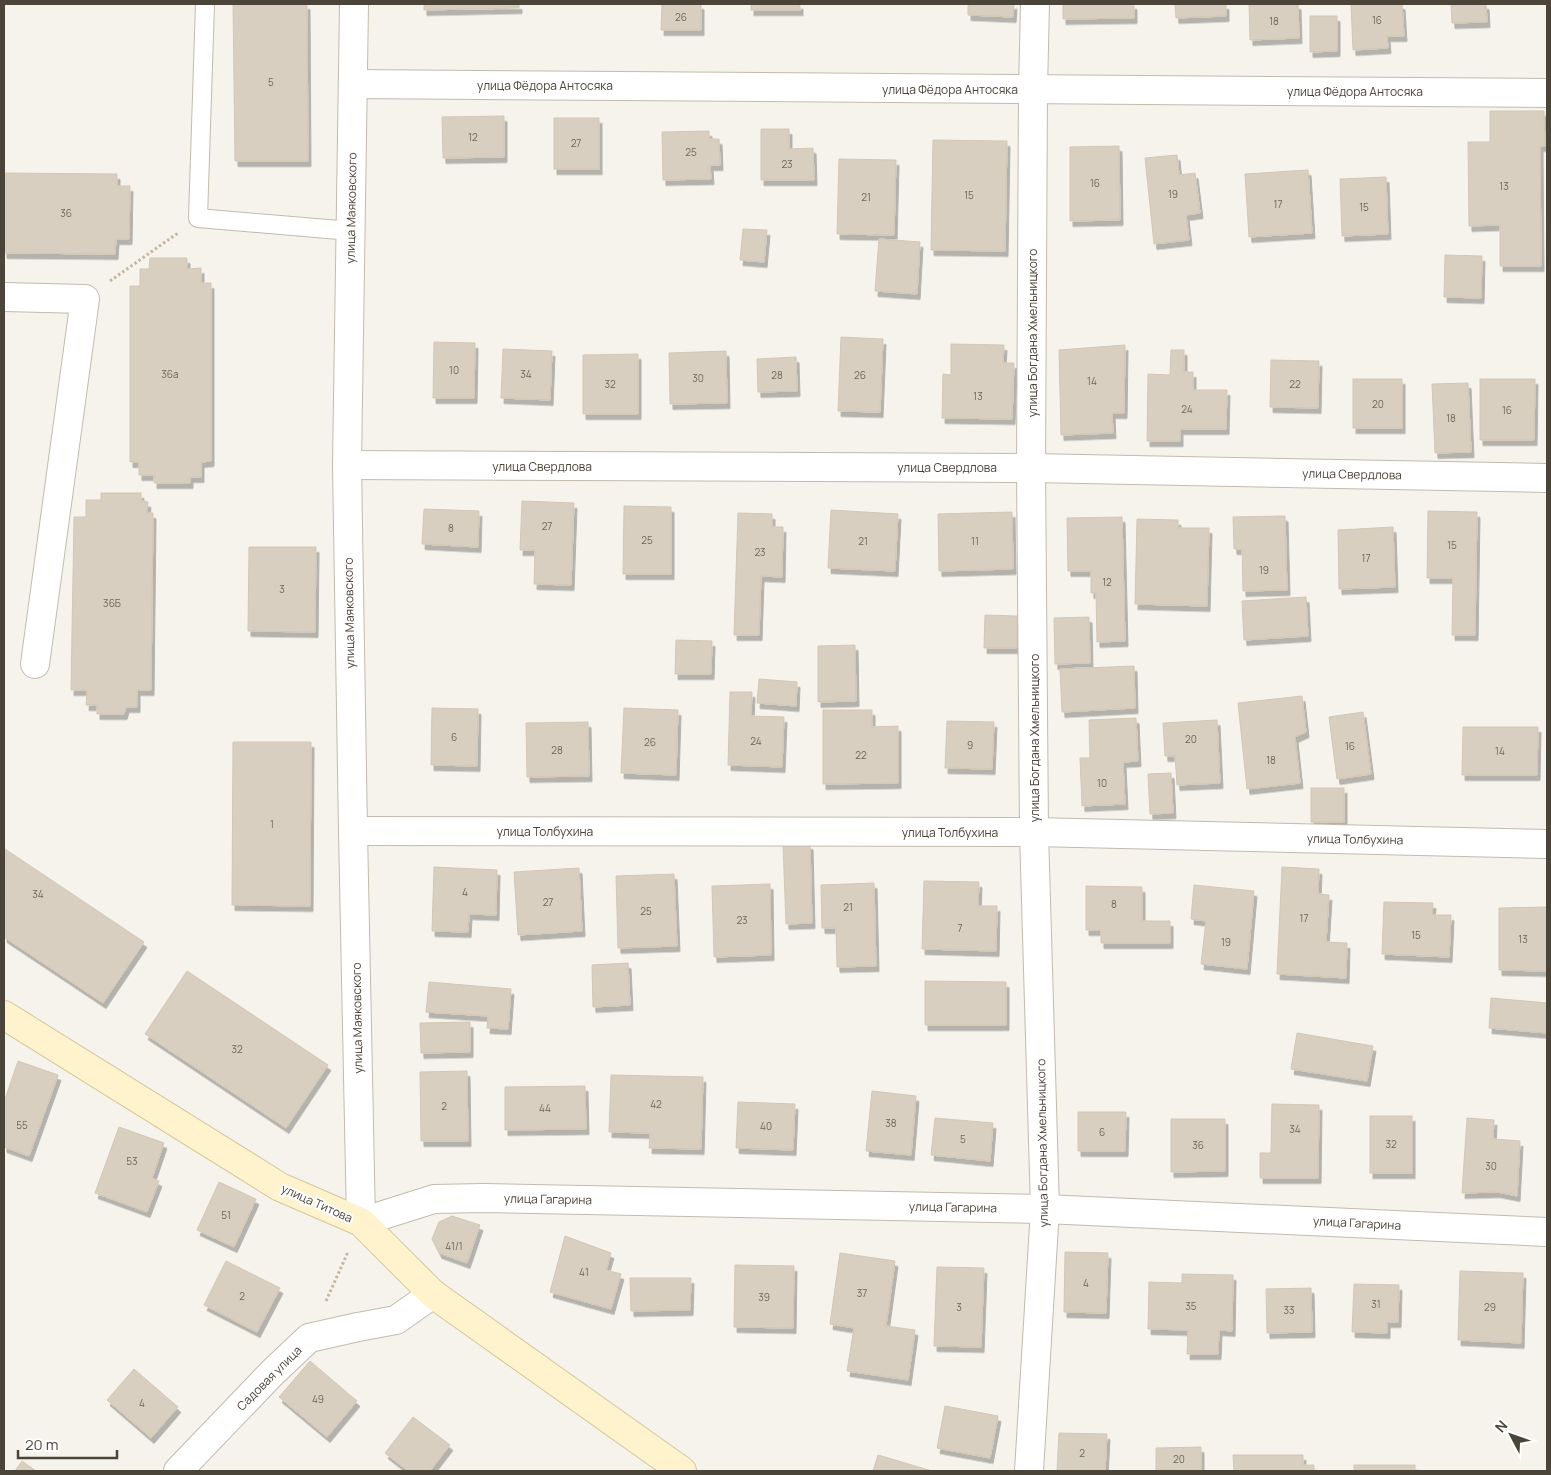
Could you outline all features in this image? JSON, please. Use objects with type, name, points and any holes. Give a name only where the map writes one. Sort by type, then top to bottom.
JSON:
[{"type":"street","name":"улица Маяковского","points":[[354,4],[347,465],[361,1222]]},
{"type":"street","name":"улица Богдана Хмельницкого","points":[[1029,1471],[1045,1209],[1034,832],[1031,468],[1035,4]]},
{"type":"street","name":"улица Фёдора Антосяка","points":[[354,84],[1547,93]]},
{"type":"street","points":[[4,298],[85,299],[35,664]]},
{"type":"street","name":"улица Свердлова","points":[[347,465],[1031,468],[1547,478]]},
{"type":"street","name":"улица Толбухина","points":[[353,831],[1034,832],[1547,844]]},
{"type":"street","name":"улица Титова","points":[[4,1015],[280,1187],[361,1222],[433,1294],[682,1471]]},
{"type":"street","name":"улица Гагарина","points":[[361,1222],[434,1199],[464,1198],[1045,1209],[1547,1232]]},
{"type":"street","name":"Садовая улица","points":[[178,1471],[272,1373],[309,1338],[396,1320],[433,1294]]},
{"type":"lane","points":[[206,4],[198,218],[351,231]]},
{"type":"path","points":[[85,299],[198,218]]},
{"type":"path","points":[[309,1338],[361,1222]]},
{"type":"building","points":[[233,4],[307,4],[308,161],[235,161]]},
{"type":"building","points":[[424,4],[519,4],[519,8],[424,10]]},
{"type":"building","points":[[662,4],[701,4],[701,30],[661,30]]},
{"type":"building","points":[[751,4],[800,4],[800,10],[751,10]]},
{"type":"building","points":[[968,4],[1014,4],[1013,17],[968,15]]},
{"type":"building","points":[[1063,4],[1134,4],[1134,18],[1063,19]]},
{"type":"building","points":[[1175,4],[1226,4],[1226,16],[1176,18]]},
{"type":"building","points":[[1249,4],[1298,4],[1299,38],[1250,40]]},
{"type":"building","points":[[1351,4],[1402,4],[1404,36],[1387,36],[1388,48],[1353,50]]},
{"type":"building","points":[[1451,4],[1486,4],[1487,22],[1452,23]]},
{"type":"building","points":[[1310,16],[1337,16],[1337,51],[1310,52]]},
{"type":"building","points":[[1490,111],[1544,111],[1545,146],[1540,146],[1541,266],[1500,266],[1500,225],[1469,226],[1468,142],[1490,142]]},
{"type":"building","points":[[504,116],[504,157],[443,158],[442,117]]},
{"type":"building","points":[[554,118],[599,118],[599,169],[554,169]]},
{"type":"building","points":[[761,129],[789,129],[789,149],[813,148],[814,180],[761,180]]},
{"type":"building","points":[[709,131],[709,139],[719,139],[720,165],[710,165],[711,179],[663,180],[662,132]]},
{"type":"building","points":[[933,140],[1007,141],[1005,251],[931,250]]},
{"type":"building","points":[[1119,146],[1120,220],[1070,221],[1070,147]]},
{"type":"building","points":[[1177,155],[1179,175],[1195,173],[1200,213],[1186,215],[1189,240],[1154,244],[1145,158]]},
{"type":"building","points":[[839,159],[896,160],[894,235],[837,234]]},
{"type":"building","points":[[1308,170],[1312,233],[1249,237],[1245,174]]},
{"type":"building","points":[[4,173],[117,174],[117,186],[130,186],[129,239],[116,239],[115,254],[4,253]]},
{"type":"building","points":[[1386,177],[1388,234],[1342,236],[1340,179]]},
{"type":"building","points":[[743,229],[767,230],[764,262],[740,260]]},
{"type":"building","points":[[879,239],[920,242],[917,294],[875,291]]},
{"type":"building","points":[[1445,255],[1482,256],[1481,298],[1444,297]]},
{"type":"building","points":[[150,258],[187,258],[187,269],[201,268],[201,283],[211,283],[211,461],[201,462],[201,477],[190,477],[190,483],[154,483],[154,475],[139,475],[139,462],[130,462],[130,286],[140,286],[140,269],[149,269]]},
{"type":"building","points":[[841,337],[883,339],[880,412],[838,411]]},
{"type":"building","points":[[434,342],[475,343],[474,398],[433,398]]},
{"type":"building","points":[[951,344],[1004,345],[1003,363],[1014,363],[1012,419],[942,418],[943,374],[951,375]]},
{"type":"building","points":[[1125,345],[1124,413],[1112,413],[1113,433],[1061,435],[1059,350]]},
{"type":"building","points":[[503,349],[552,351],[550,400],[501,398]]},
{"type":"building","points":[[1171,350],[1184,350],[1184,372],[1193,372],[1193,390],[1227,390],[1226,429],[1180,429],[1180,441],[1147,441],[1148,374],[1170,375]]},
{"type":"building","points":[[726,351],[727,403],[670,404],[669,353]]},
{"type":"building","points":[[638,354],[638,414],[583,414],[583,355]]},
{"type":"building","points":[[796,357],[797,391],[758,392],[757,359]]},
{"type":"building","points":[[1271,360],[1319,361],[1318,408],[1270,407]]},
{"type":"building","points":[[1353,379],[1402,379],[1402,428],[1353,428]]},
{"type":"building","points":[[1480,379],[1535,379],[1534,440],[1480,440]]},
{"type":"building","points":[[1468,383],[1471,452],[1435,453],[1432,384]]},
{"type":"building","points":[[101,493],[141,493],[141,501],[148,502],[147,513],[153,513],[151,690],[137,690],[137,707],[126,707],[124,714],[97,714],[97,705],[86,705],[87,690],[71,690],[74,517],[86,517],[86,500],[101,500]]},
{"type":"building","points":[[522,501],[574,503],[571,585],[534,584],[535,550],[520,550]]},
{"type":"building","points":[[624,506],[671,507],[671,574],[623,574]]},
{"type":"building","points":[[424,509],[479,511],[478,547],[422,544]]},
{"type":"building","points":[[831,510],[898,514],[895,571],[828,568]]},
{"type":"building","points":[[1428,511],[1477,512],[1475,635],[1452,635],[1453,578],[1427,578]]},
{"type":"building","points":[[1012,512],[1013,569],[939,571],[938,514]]},
{"type":"building","points":[[738,513],[772,514],[772,527],[783,527],[782,577],[761,576],[759,635],[734,635]]},
{"type":"building","points":[[1285,516],[1287,590],[1243,591],[1242,549],[1234,549],[1233,517]]},
{"type":"building","points":[[1122,517],[1125,641],[1097,642],[1096,593],[1091,593],[1091,571],[1068,571],[1067,518]]},
{"type":"building","points":[[1137,519],[1178,520],[1178,528],[1209,528],[1207,606],[1135,604]]},
{"type":"building","points":[[1393,527],[1395,587],[1339,589],[1338,530]]},
{"type":"building","points":[[249,547],[316,547],[315,632],[248,631]]},
{"type":"building","points":[[1306,597],[1308,636],[1244,640],[1242,601]]},
{"type":"building","points":[[985,615],[1017,616],[1017,648],[984,648]]},
{"type":"building","points":[[1089,617],[1090,663],[1055,664],[1054,618]]},
{"type":"building","points":[[676,640],[712,641],[711,674],[675,674]]},
{"type":"building","points":[[855,645],[856,701],[818,702],[818,646]]},
{"type":"building","points":[[1134,666],[1135,708],[1062,712],[1060,669]]},
{"type":"building","points":[[759,679],[797,682],[796,706],[757,703]]},
{"type":"building","points":[[730,692],[752,692],[751,716],[784,717],[782,767],[728,765]]},
{"type":"building","points":[[1302,696],[1306,732],[1295,737],[1300,783],[1247,789],[1238,703]]},
{"type":"building","points":[[432,708],[478,709],[477,766],[431,765]]},
{"type":"building","points":[[624,708],[678,710],[676,775],[621,773]]},
{"type":"building","points":[[823,710],[872,710],[872,727],[898,726],[898,783],[823,784]]},
{"type":"building","points":[[1363,712],[1371,774],[1337,779],[1329,717]]},
{"type":"building","points":[[1136,718],[1138,761],[1123,762],[1125,804],[1082,806],[1080,758],[1090,758],[1089,720]]},
{"type":"building","points":[[1217,720],[1220,783],[1177,785],[1175,756],[1165,756],[1163,723]]},
{"type":"building","points":[[947,721],[994,722],[992,769],[945,768]]},
{"type":"building","points":[[588,722],[589,776],[527,777],[526,723]]},
{"type":"building","points":[[1463,727],[1538,727],[1537,775],[1462,775]]},
{"type":"building","points":[[233,742],[311,742],[310,906],[232,905]]},
{"type":"building","points":[[1171,773],[1173,813],[1150,814],[1148,774]]},
{"type":"building","points":[[1311,788],[1344,788],[1344,822],[1311,822]]},
{"type":"building","points":[[810,844],[812,923],[786,924],[783,845]]},
{"type":"building","points":[[5,849],[144,942],[103,1003],[4,937]]},
{"type":"building","points":[[434,867],[497,870],[496,915],[469,914],[468,932],[432,931]]},
{"type":"building","points":[[1282,867],[1319,869],[1318,894],[1329,895],[1326,942],[1347,943],[1346,978],[1277,974]]},
{"type":"building","points":[[579,868],[582,931],[518,935],[514,872]]},
{"type":"building","points":[[674,874],[677,946],[618,948],[616,876]]},
{"type":"building","points":[[924,881],[979,882],[978,906],[997,906],[996,951],[922,949]]},
{"type":"building","points":[[874,883],[876,966],[837,967],[836,928],[822,928],[821,885]]},
{"type":"building","points":[[770,884],[771,955],[714,957],[712,886]]},
{"type":"building","points":[[1194,885],[1254,891],[1247,969],[1201,964],[1206,921],[1191,919]]},
{"type":"building","points":[[1086,886],[1142,887],[1142,921],[1170,921],[1170,943],[1101,943],[1101,930],[1086,930]]},
{"type":"building","points":[[1384,902],[1433,903],[1432,915],[1451,915],[1449,957],[1382,954]]},
{"type":"building","points":[[1547,907],[1547,971],[1499,970],[1499,908]]},
{"type":"building","points":[[628,963],[630,1005],[593,1007],[592,965]]},
{"type":"building","points":[[187,971],[328,1065],[286,1128],[145,1034]]},
{"type":"building","points":[[925,981],[1006,982],[1006,1025],[925,1025]]},
{"type":"building","points":[[429,982],[511,989],[508,1029],[487,1028],[488,1016],[426,1012]]},
{"type":"building","points":[[1491,998],[1547,1003],[1547,1033],[1489,1028]]},
{"type":"building","points":[[470,1022],[470,1052],[421,1053],[420,1023]]},
{"type":"building","points":[[1297,1033],[1373,1046],[1367,1081],[1291,1069]]},
{"type":"building","points":[[18,1061],[58,1075],[29,1156],[4,1147],[4,1102]]},
{"type":"building","points":[[467,1071],[468,1141],[421,1141],[420,1072]]},
{"type":"building","points":[[611,1075],[703,1077],[701,1149],[649,1148],[650,1133],[609,1132]]},
{"type":"building","points":[[585,1086],[586,1129],[505,1130],[505,1087]]},
{"type":"building","points":[[872,1091],[916,1096],[911,1155],[866,1151]]},
{"type":"building","points":[[738,1102],[795,1104],[793,1150],[736,1148]]},
{"type":"building","points":[[1272,1104],[1319,1105],[1318,1178],[1260,1178],[1260,1153],[1271,1153]]},
{"type":"building","points":[[1078,1112],[1126,1112],[1125,1151],[1078,1151]]},
{"type":"building","points":[[1370,1116],[1412,1116],[1412,1173],[1370,1173]]},
{"type":"building","points":[[935,1118],[993,1123],[990,1161],[931,1155]]},
{"type":"building","points":[[1467,1118],[1494,1120],[1493,1139],[1520,1141],[1517,1196],[1497,1192],[1462,1193]]},
{"type":"building","points":[[1171,1119],[1225,1119],[1225,1171],[1171,1172]]},
{"type":"building","points":[[119,1127],[164,1143],[152,1178],[159,1181],[147,1212],[95,1193]]},
{"type":"building","points":[[219,1182],[256,1199],[234,1247],[197,1230]]},
{"type":"building","points":[[452,1216],[480,1225],[467,1263],[439,1253],[432,1239],[439,1222]]},
{"type":"building","points":[[565,1236],[611,1253],[606,1270],[621,1274],[611,1309],[550,1292]]},
{"type":"building","points":[[1065,1252],[1108,1253],[1106,1313],[1064,1312]]},
{"type":"building","points":[[840,1253],[895,1261],[886,1326],[915,1330],[908,1380],[847,1371],[854,1328],[830,1324]]},
{"type":"building","points":[[226,1261],[280,1288],[257,1332],[204,1305]]},
{"type":"building","points":[[735,1265],[794,1266],[793,1328],[734,1327]]},
{"type":"building","points":[[937,1267],[984,1268],[981,1347],[934,1346]]},
{"type":"building","points":[[1460,1271],[1523,1273],[1521,1343],[1458,1340]]},
{"type":"building","points":[[1182,1274],[1233,1275],[1232,1331],[1219,1330],[1218,1354],[1187,1354],[1188,1330],[1148,1329],[1149,1282],[1182,1283]]},
{"type":"building","points":[[630,1278],[691,1278],[690,1310],[631,1311]]},
{"type":"building","points":[[1354,1284],[1399,1285],[1398,1322],[1387,1322],[1387,1333],[1352,1332]]},
{"type":"building","points":[[1311,1288],[1312,1332],[1267,1333],[1266,1289]]},
{"type":"building","points":[[310,1361],[357,1401],[327,1437],[279,1397]]},
{"type":"building","points":[[134,1369],[178,1407],[151,1438],[107,1400]]},
{"type":"building","points":[[945,1406],[998,1416],[990,1458],[937,1448]]},
{"type":"building","points":[[413,1417],[450,1445],[430,1471],[408,1471],[385,1453]]},
{"type":"building","points":[[1059,1433],[1107,1434],[1105,1471],[1057,1471]]},
{"type":"building","points":[[1201,1447],[1201,1471],[1156,1470],[1156,1448]]},
{"type":"building","points":[[878,1455],[932,1471],[873,1471]]},
{"type":"building","points":[[1233,1455],[1303,1455],[1303,1465],[1314,1465],[1314,1471],[1234,1471]]},
{"type":"building","points":[[22,1461],[36,1471],[15,1471]]},
{"type":"building","points":[[1354,1465],[1415,1465],[1415,1471],[1354,1471]]}]
